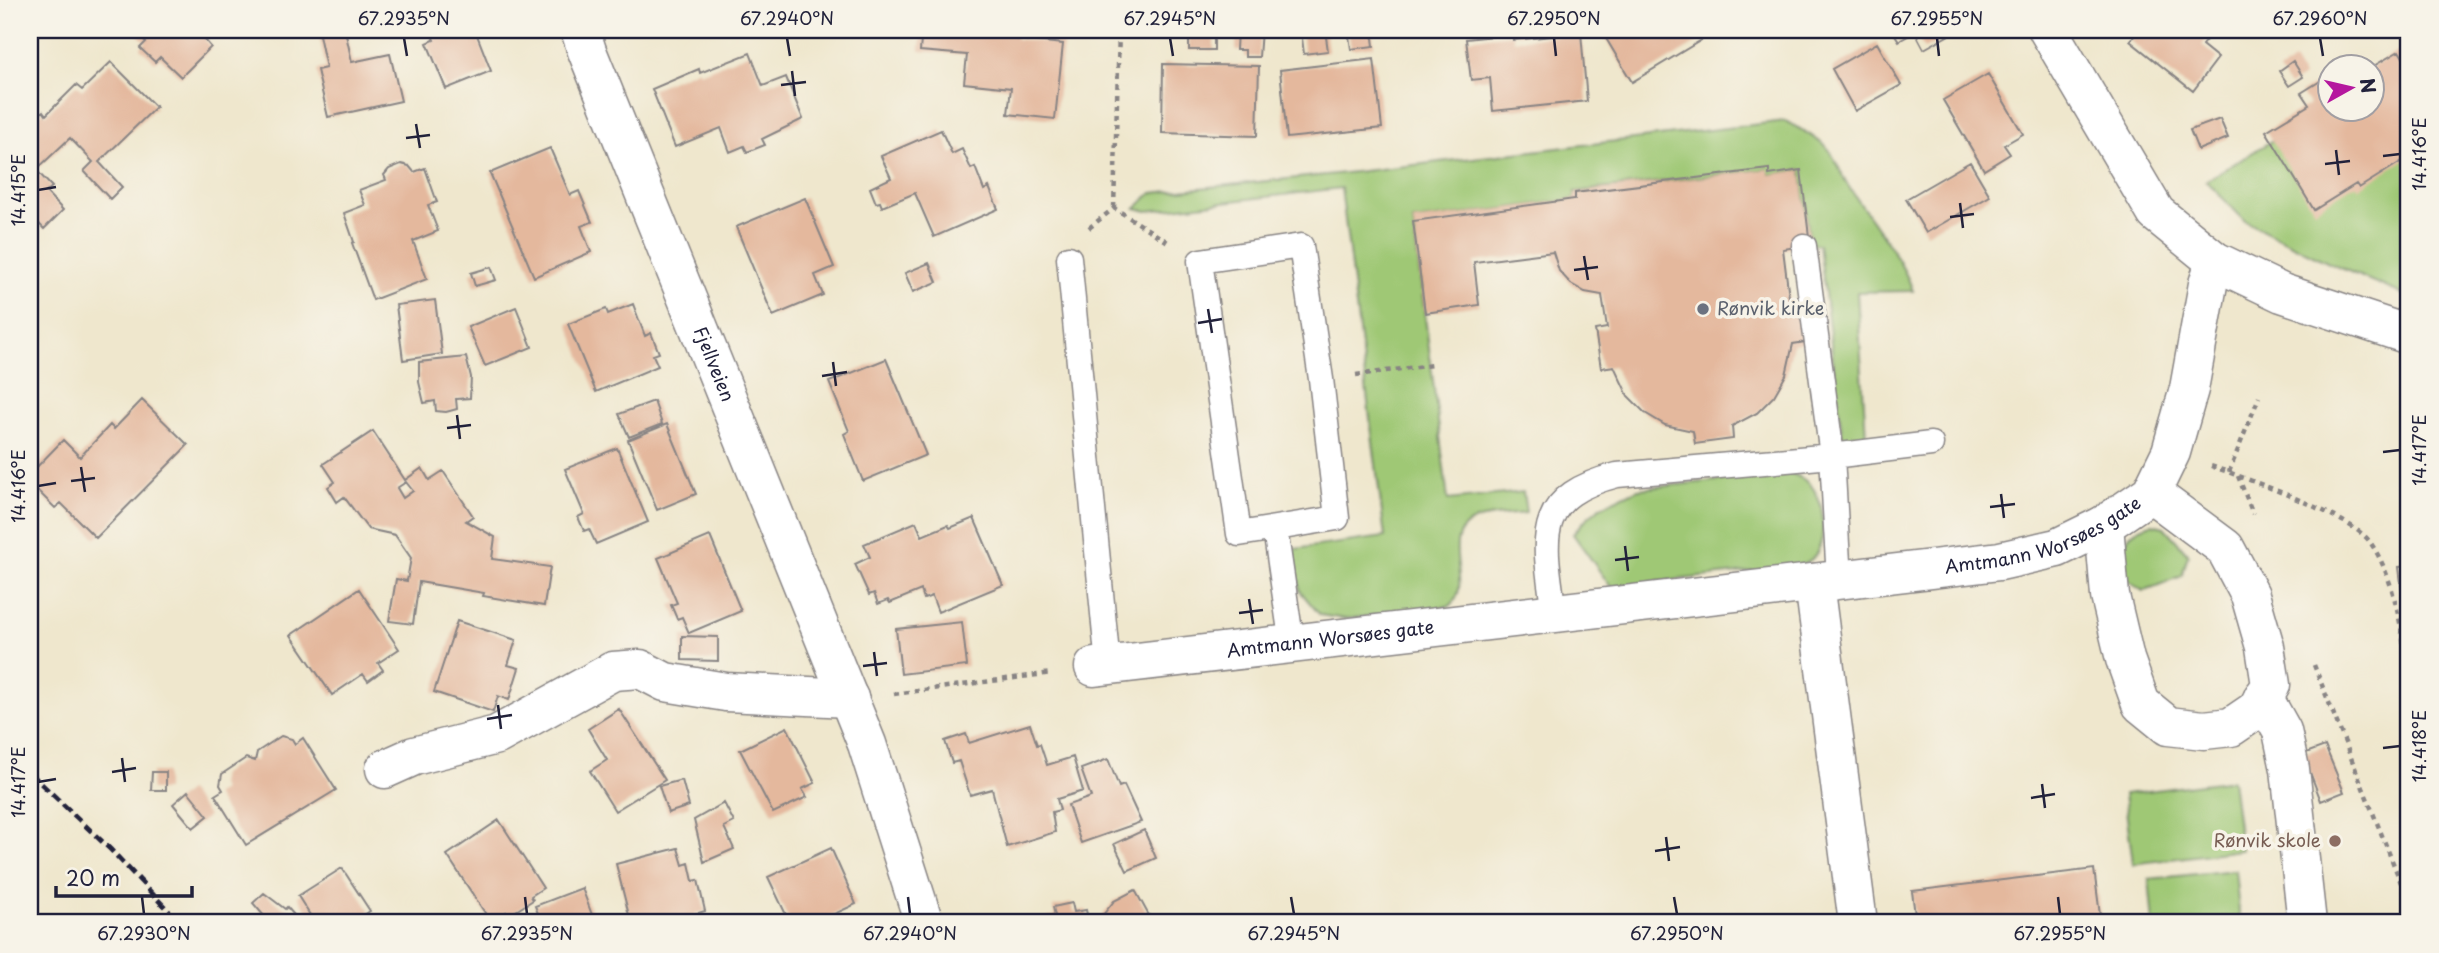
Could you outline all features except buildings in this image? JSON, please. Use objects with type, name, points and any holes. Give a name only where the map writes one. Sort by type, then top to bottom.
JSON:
[{"type":"street","name":"Fjellveien","points":[[580,30],[867,744],[924,923]]},
{"type":"street","points":[[2048,30],[2156,213],[2215,261],[2282,293],[2409,335]]},
{"type":"street","name":"Amtmann Worsøes gate","points":[[1101,666],[2000,561],[2057,548],[2104,525],[2151,493],[2171,452],[2189,389],[2208,284],[2215,261]]},
{"type":"street","points":[[2104,525],[2110,596],[2124,659],[2141,704],[2168,726],[2204,730],[2231,727],[2256,710],[2271,685],[2265,647],[2250,595],[2225,548],[2151,493]]},
{"type":"street","points":[[1827,581],[1857,923]]},
{"type":"street","points":[[385,769],[414,756],[496,735],[613,671],[640,669],[665,682],[726,692],[849,698]]},
{"type":"street","points":[[2263,697],[2282,731],[2290,769],[2307,923]]},
{"type":"lane","points":[[1301,246],[1338,518],[1239,534],[1200,261],[1301,246]]},
{"type":"lane","points":[[1804,246],[1832,456],[1827,581]]},
{"type":"lane","points":[[1069,258],[1101,666]]},
{"type":"lane","points":[[1554,613],[1547,539],[1550,517],[1560,502],[1573,490],[1616,475],[1832,456],[1931,444]]},
{"type":"lane","points":[[1275,529],[1293,645]]},
{"type":"path","points":[[1069,258],[1088,229],[1114,208],[1119,30]]},
{"type":"path","points":[[1114,208],[1200,261]]},
{"type":"path","points":[[1321,379],[1432,365]]},
{"type":"path","points":[[2229,472],[2259,397]]},
{"type":"path","points":[[2208,465],[2332,514],[2369,540],[2385,574],[2400,618],[2409,680]]},
{"type":"path","points":[[2238,476],[2256,519]]},
{"type":"path","points":[[2310,656],[2409,899]]},
{"type":"path","points":[[849,698],[877,699],[895,694],[1101,666]]},
{"type":"green space","points":[[2409,57],[2409,297],[2329,263],[2245,221],[2206,181],[2316,114],[2316,122],[2386,122],[2386,71]]},
{"type":"green space","points":[[1785,121],[1830,151],[1847,184],[1900,263],[1913,291],[1857,292],[1866,437],[1843,442],[1819,244],[1810,245],[1801,170],[1769,175],[1768,169],[1575,192],[1575,199],[1413,221],[1448,500],[1523,492],[1526,513],[1483,518],[1462,529],[1457,550],[1459,587],[1457,597],[1450,606],[1345,619],[1320,615],[1300,591],[1294,549],[1385,537],[1341,188],[1147,211],[1136,208],[1152,193]]},
{"type":"green space","points":[[1790,473],[1813,488],[1821,506],[1823,527],[1819,547],[1808,562],[1800,565],[1611,587],[1573,534],[1600,507],[1638,489]]},
{"type":"green space","points":[[2152,524],[2164,527],[2188,554],[2182,576],[2143,591],[2126,579],[2124,551],[2133,532]]},
{"type":"green space","points":[[2232,780],[2241,850],[2133,864],[2124,794]]},
{"type":"green space","points":[[2235,870],[2240,923],[2153,923],[2149,879]]},
{"type":"railway","points":[[30,773],[110,849],[180,923]]},
{"type":"place","name":"Rønvik kirke","points":[[1703,309]]},
{"type":"place","name":"Rønvik skole","points":[[2335,841]]}]
